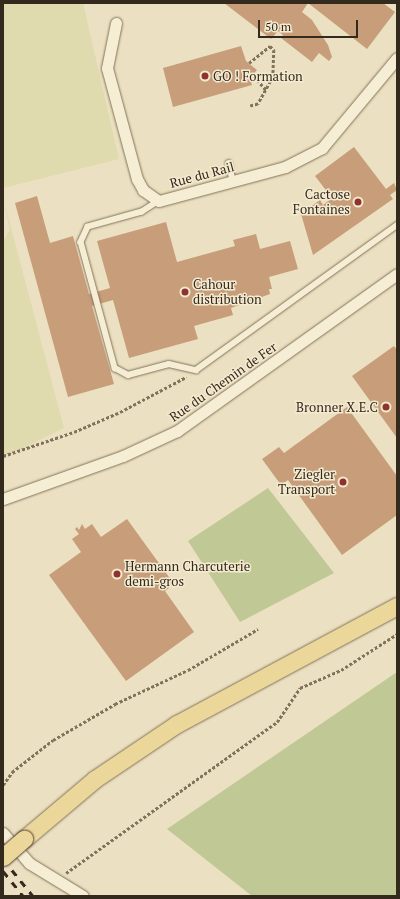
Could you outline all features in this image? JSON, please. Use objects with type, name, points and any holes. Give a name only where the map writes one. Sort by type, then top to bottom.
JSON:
[{"type":"main road","points":[[3,857],[95,779],[178,724],[397,606]]},
{"type":"street","name":"Rue du Rail","points":[[116,24],[107,68],[137,179],[143,190],[159,201],[286,167],[322,148],[397,58]]},
{"type":"street","name":"Rue du Chemin de Fer","points":[[3,499],[123,456],[178,431],[397,274]]},
{"type":"street","points":[[3,833],[29,863],[83,896]]},
{"type":"lane","points":[[229,163],[233,181]]},
{"type":"lane","points":[[159,201],[142,212],[88,227],[81,242],[115,368],[128,375],[169,364],[196,370],[397,225]]},
{"type":"path","points":[[249,63],[270,46],[274,50],[273,77],[258,104],[250,106]]},
{"type":"path","points":[[254,76],[266,90]]},
{"type":"path","points":[[3,456],[74,432],[120,412],[196,370]]},
{"type":"path","points":[[3,784],[12,772],[53,740],[115,704],[188,670],[258,629]]},
{"type":"path","points":[[56,880],[277,722],[300,688],[341,670],[397,634]]},
{"type":"shaded area","points":[[3,3],[83,3],[119,159],[3,188]]},
{"type":"shaded area","points":[[3,197],[64,428],[3,458],[3,241],[10,230]]},
{"type":"green space","points":[[268,488],[334,573],[240,622],[188,541]]},
{"type":"green space","points":[[397,672],[397,896],[252,896],[167,829]]},
{"type":"building","points":[[224,3],[308,3],[302,12],[312,20],[328,45],[332,57],[329,61],[319,53],[312,62],[281,38],[283,35],[278,31],[271,39]]},
{"type":"building","points":[[308,3],[383,3],[395,12],[367,49]]},
{"type":"building","points":[[241,46],[246,61],[257,70],[250,78],[252,85],[173,107],[163,68]]},
{"type":"building","name":"Cactose Fontaines","points":[[354,147],[386,189],[394,183],[397,190],[390,195],[393,199],[313,255],[301,214],[320,200],[323,205],[332,198],[315,176]]},
{"type":"building","name":"Cahour distribution","points":[[37,196],[50,243],[73,236],[89,294],[110,288],[97,241],[166,222],[177,262],[235,246],[233,240],[256,234],[260,249],[290,241],[298,269],[269,277],[272,289],[269,289],[270,294],[231,308],[233,315],[194,326],[198,339],[129,358],[113,300],[92,306],[114,384],[68,397],[15,203]]},
{"type":"building","name":"Bronner X.E.C","points":[[394,346],[397,350],[397,438],[352,376]]},
{"type":"building","name":"Ziegler Transport","points":[[347,407],[397,476],[397,515],[342,555],[288,480],[281,485],[262,459],[279,447],[284,453]]},
{"type":"building","points":[[127,519],[174,584],[165,591],[194,632],[126,681],[49,575],[81,552],[72,539],[79,534],[75,529],[77,527],[79,530],[82,524],[85,529],[92,524],[101,537]]},
{"type":"railway","points":[[3,859],[33,896]]},
{"type":"railway","points":[[3,871],[23,896]]},
{"type":"place","name":"GO ! Formation","points":[[205,76]]},
{"type":"place","name":"Cactose Fontaines","points":[[358,202]]},
{"type":"place","name":"Cahour distribution","points":[[185,292]]},
{"type":"place","name":"Bronner X.E.C","points":[[386,407]]},
{"type":"place","name":"Ziegler Transport","points":[[343,482]]},
{"type":"place","name":"Hermann Charcuterie demi-gros","points":[[117,574]]}]
